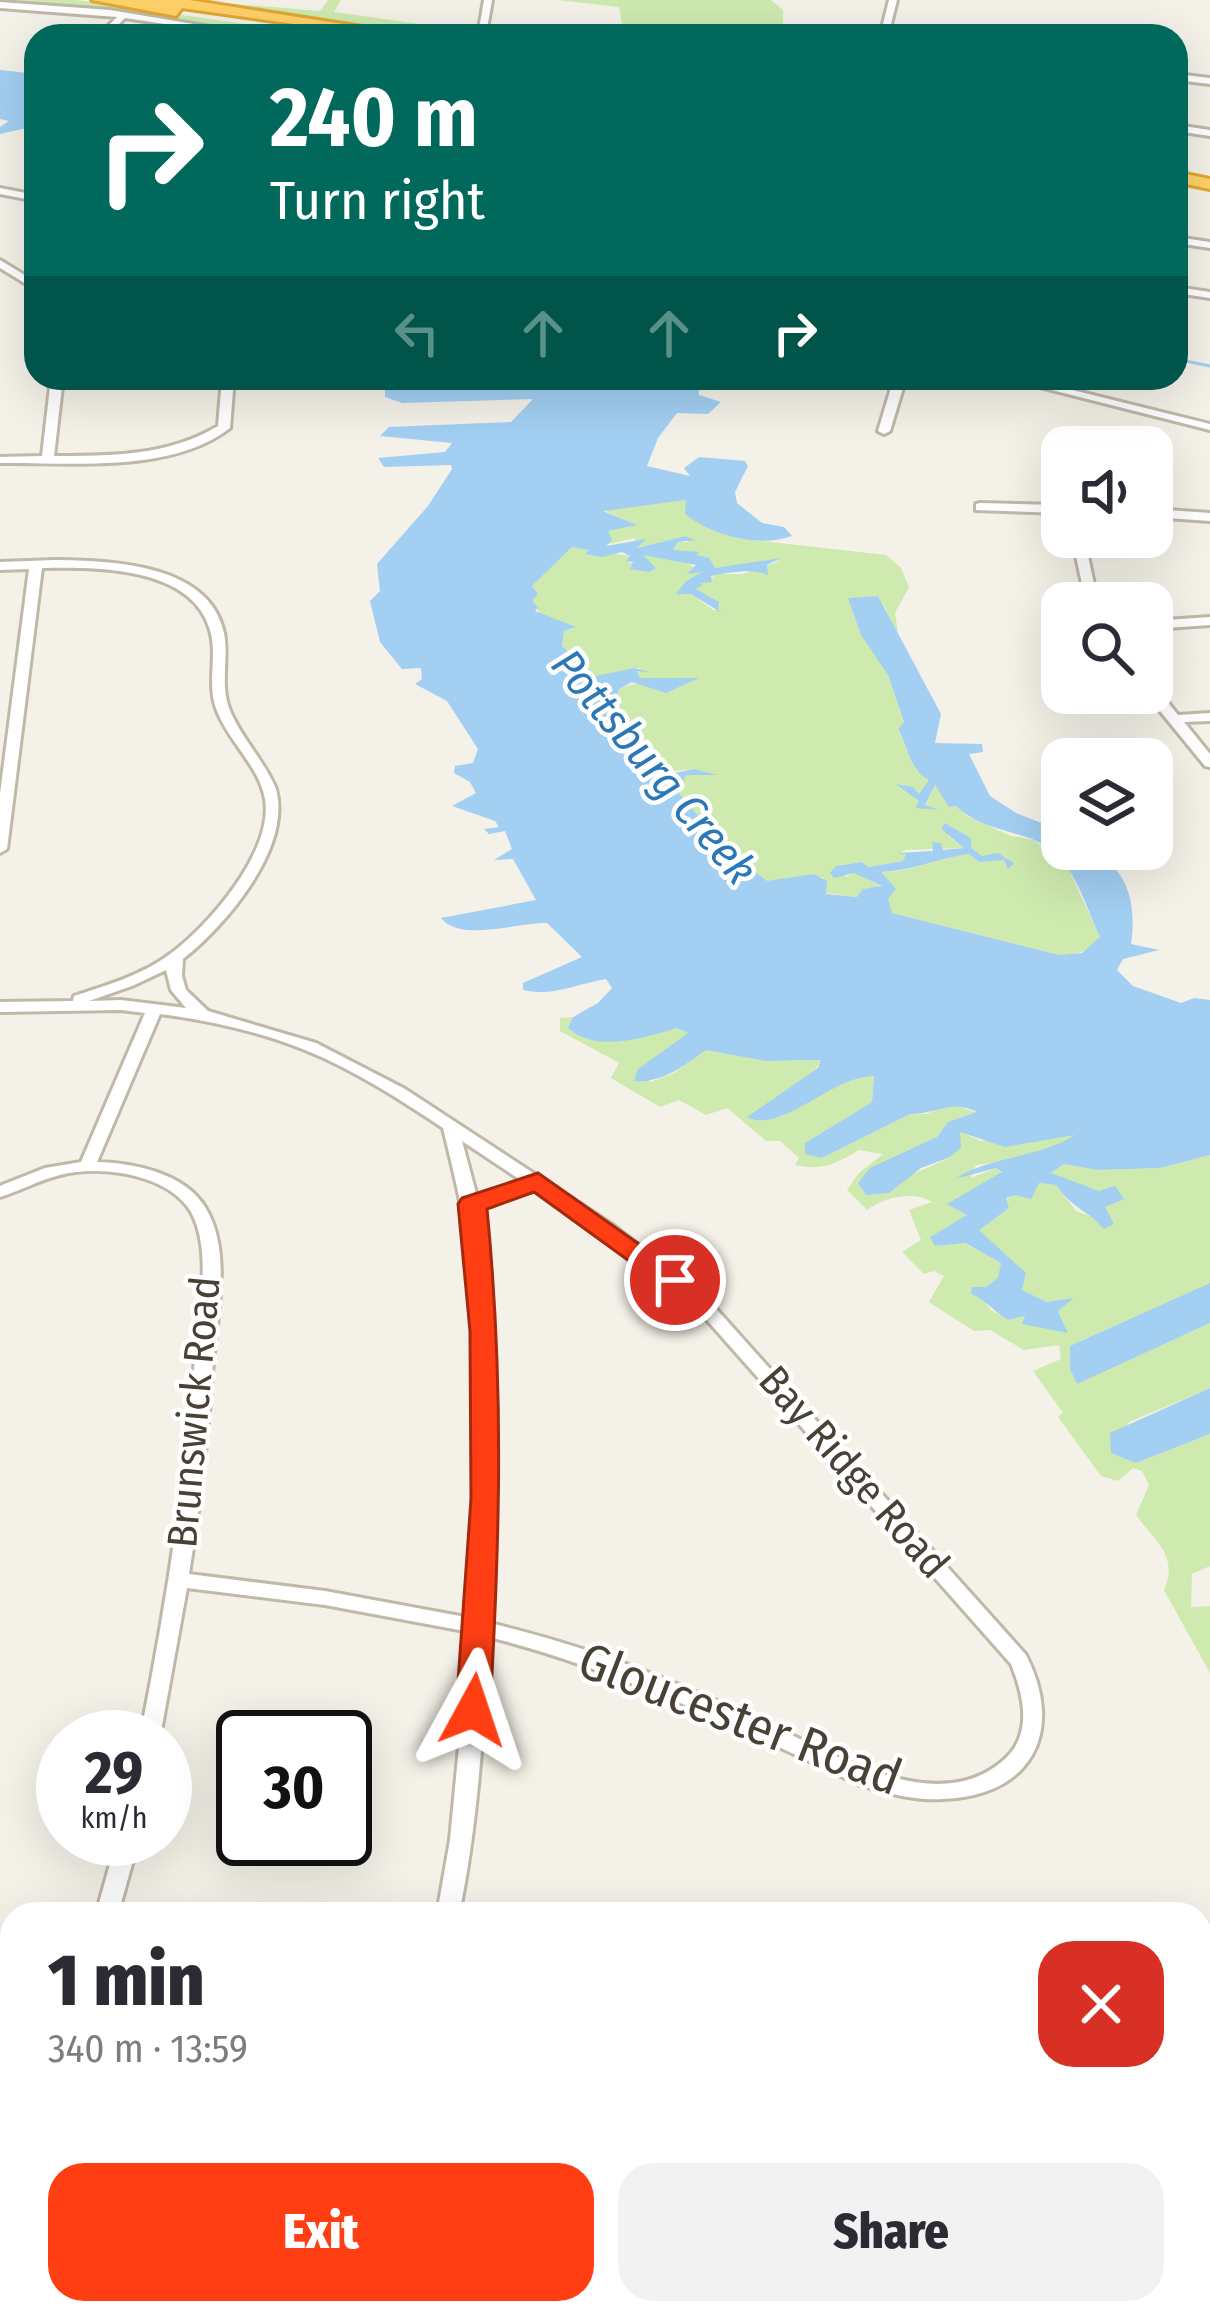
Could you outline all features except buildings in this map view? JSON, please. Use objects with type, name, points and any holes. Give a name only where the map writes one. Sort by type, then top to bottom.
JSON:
[{"type":"highway","points":[[100,0],[269,24]]},
{"type":"highway","points":[[157,0],[327,24]]},
{"type":"street","points":[[0,4],[182,24]]},
{"type":"street","points":[[116,24],[123,15]]},
{"type":"street","points":[[48,458],[56,390]]},
{"type":"street","points":[[0,460],[147,455],[197,444],[224,428],[228,390]]},
{"type":"street","points":[[884,431],[896,390]]},
{"type":"street","points":[[1058,390],[1210,428]]},
{"type":"street","points":[[980,507],[1041,508]]},
{"type":"street","points":[[1173,514],[1210,517]]},
{"type":"street","points":[[0,849],[36,565]]},
{"type":"street","points":[[0,566],[136,570],[190,591],[212,614],[218,632],[222,708],[261,767],[274,813],[267,847],[252,873],[175,959],[64,1004]]},
{"type":"street","points":[[1173,624],[1210,621]]},
{"type":"street","points":[[1168,714],[1210,763]]},
{"type":"street","points":[[1172,719],[1210,717]]},
{"type":"street","points":[[175,959],[172,973],[185,1002],[204,1015]]},
{"type":"street","name":"Bay Ridge Road","points":[[0,1007],[64,1004],[155,1009],[204,1015],[272,1033],[355,1066],[538,1181],[654,1262],[714,1315],[1019,1660],[1035,1691],[1038,1719],[1032,1740],[1013,1762]]},
{"type":"street","points":[[87,1168],[155,1009]]},
{"type":"street","points":[[450,1125],[472,1204],[484,1331],[486,1499],[481,1628],[458,1873],[451,1902]]},
{"type":"street","name":"Brunswick Road","points":[[0,1192],[50,1173],[87,1168],[140,1173],[191,1200],[204,1220],[210,1279],[199,1446],[155,1710]]},
{"type":"street","points":[[472,1204],[538,1181]]},
{"type":"street","name":"Gloucester Road","points":[[179,1580],[350,1601],[481,1628],[640,1677],[867,1780],[893,1786],[964,1789],[1013,1762]]},
{"type":"street","points":[[110,1902],[120,1866]]},
{"type":"green space","points":[[0,0],[76,0],[245,24],[199,24]]},
{"type":"green space","points":[[185,0],[320,11],[328,0],[341,0],[334,12],[420,24],[353,24]]},
{"type":"green space","points":[[558,0],[771,0],[783,10],[783,24],[622,24],[619,7]]},
{"type":"green space","points":[[687,500],[717,531],[745,539],[886,555],[901,568],[909,587],[895,613],[899,640],[883,603],[868,641],[888,675],[904,723],[898,729],[912,762],[930,780],[919,794],[897,782],[919,801],[917,807],[936,809],[925,806],[935,785],[967,816],[1011,836],[1034,840],[1041,846],[1041,870],[1069,870],[1100,937],[1077,953],[1059,955],[892,913],[887,899],[895,889],[880,872],[969,854],[979,862],[1009,857],[982,856],[971,848],[971,838],[949,825],[948,836],[964,848],[906,850],[901,852],[907,854],[903,861],[836,866],[846,877],[854,872],[882,887],[857,897],[825,893],[823,877],[767,881],[725,848],[726,839],[710,830],[679,793],[685,775],[700,771],[670,771],[660,766],[654,759],[659,756],[651,753],[616,700],[619,689],[628,686],[691,678],[640,678],[641,668],[596,677],[562,646],[564,631],[575,628],[542,616],[531,601],[538,594],[532,586],[572,547],[631,556],[627,561],[647,570],[642,555],[679,559],[703,572],[686,581],[677,594],[692,594],[718,610],[696,589],[698,584],[719,574],[743,574],[779,561],[719,569],[673,550],[678,542],[688,542],[685,536],[636,548],[635,538],[605,545],[608,531],[636,525],[603,510]]},
{"type":"green space","points":[[573,1017],[569,1028],[677,1028],[690,1034],[638,1069],[651,1082],[674,1073],[706,1050],[765,1061],[822,1060],[781,1117],[852,1076],[874,1076],[872,1102],[805,1143],[822,1158],[910,1114],[926,1114],[951,1104],[978,1113],[948,1122],[909,1176],[949,1158],[959,1131],[981,1141],[1082,1134],[1019,1160],[976,1165],[971,1178],[996,1168],[1002,1173],[948,1204],[968,1214],[935,1246],[964,1243],[1001,1263],[999,1277],[982,1297],[991,1310],[1008,1320],[1026,1316],[1067,1331],[1058,1311],[1070,1299],[1047,1302],[1022,1290],[1026,1273],[978,1230],[1009,1208],[1006,1199],[1039,1183],[1056,1185],[1076,1211],[1095,1218],[1104,1207],[1099,1191],[1050,1174],[1064,1164],[1097,1170],[1160,1168],[1210,1155],[1210,1283],[1071,1346],[1070,1369],[1078,1383],[1210,1323],[1210,1388],[1127,1423],[1136,1463],[1210,1434],[1210,1566],[1192,1574],[1191,1607],[1210,1606],[1210,1673],[1164,1590],[1167,1558],[1136,1515],[1149,1485],[1142,1471],[1133,1468],[1118,1481],[1101,1476],[1058,1417],[1063,1413],[1033,1371],[1061,1359],[1059,1345],[1024,1350],[990,1330],[974,1331],[929,1302],[944,1276],[934,1271],[924,1274],[902,1252],[921,1240],[909,1210],[932,1202],[899,1197],[867,1210],[847,1190],[883,1154],[859,1150],[828,1165],[795,1165],[799,1158],[780,1141],[766,1141],[727,1108],[706,1115],[679,1100],[660,1107],[611,1078],[619,1063],[560,1031],[560,1018]]},
{"type":"water","points":[[0,70],[24,73],[24,129],[0,134],[0,127],[9,121],[0,119]]},
{"type":"water","name":"Pottsburg Creek","points":[[385,390],[699,390],[699,395],[721,402],[708,414],[677,413],[658,438],[647,466],[690,476],[684,468],[699,457],[745,461],[748,466],[735,492],[737,503],[762,523],[784,527],[792,536],[766,541],[723,534],[685,514],[686,500],[603,511],[637,525],[608,531],[612,540],[606,546],[646,539],[637,548],[685,536],[695,540],[678,542],[673,550],[699,552],[715,568],[781,558],[767,565],[768,575],[733,572],[700,583],[703,585],[696,589],[719,602],[718,610],[725,615],[691,594],[676,594],[702,572],[687,574],[696,565],[643,555],[656,568],[649,572],[630,569],[633,562],[626,561],[630,556],[622,552],[602,557],[572,547],[532,586],[538,594],[532,601],[538,607],[535,611],[576,627],[564,631],[562,646],[596,676],[635,668],[649,672],[637,671],[640,678],[699,678],[666,693],[632,682],[619,689],[616,700],[650,744],[651,752],[660,755],[654,759],[670,774],[694,769],[717,775],[686,775],[679,793],[710,830],[726,840],[725,848],[767,881],[814,874],[827,881],[826,894],[857,897],[863,889],[882,886],[854,873],[834,878],[830,873],[836,866],[903,861],[906,854],[898,853],[933,851],[932,842],[941,843],[943,850],[964,848],[941,829],[945,823],[971,838],[971,848],[982,856],[998,853],[1014,863],[1008,869],[1004,860],[979,862],[969,854],[881,872],[896,889],[888,899],[892,913],[1059,955],[1082,953],[1100,937],[1068,870],[1116,870],[1131,906],[1131,944],[1159,950],[1123,959],[1117,970],[1133,986],[1181,1003],[1194,998],[1210,1000],[1210,1155],[1160,1168],[1097,1170],[1064,1164],[1051,1173],[1099,1191],[1115,1186],[1124,1199],[1105,1207],[1114,1224],[1104,1229],[1056,1185],[1039,1183],[1031,1199],[1006,1198],[1009,1208],[979,1230],[1026,1273],[1022,1290],[1047,1302],[1074,1298],[1058,1311],[1068,1333],[1022,1324],[1025,1316],[1003,1317],[971,1294],[972,1287],[986,1287],[998,1278],[1001,1263],[965,1243],[935,1246],[930,1237],[967,1215],[947,1204],[1002,1172],[996,1168],[955,1179],[1075,1135],[1005,1147],[960,1132],[961,1148],[948,1158],[921,1168],[889,1193],[866,1195],[858,1183],[870,1168],[937,1137],[948,1122],[977,1112],[952,1107],[910,1114],[822,1158],[805,1154],[805,1143],[872,1102],[874,1076],[858,1078],[791,1112],[761,1120],[747,1117],[818,1068],[821,1060],[765,1061],[706,1050],[664,1076],[634,1081],[638,1069],[688,1033],[677,1028],[607,1042],[580,1036],[568,1028],[573,1017],[598,1003],[612,988],[606,979],[555,991],[523,990],[523,983],[582,957],[547,923],[476,930],[450,925],[441,918],[536,900],[513,859],[494,860],[512,849],[505,831],[489,834],[484,829],[499,827],[495,821],[452,806],[476,793],[470,782],[454,773],[455,766],[473,763],[478,749],[447,701],[415,684],[422,679],[421,668],[402,669],[380,642],[370,601],[380,591],[377,564],[428,506],[452,469],[451,465],[384,467],[378,458],[445,452],[452,443],[380,436],[389,427],[511,422],[533,399],[402,403],[385,397]]},
{"type":"water","points":[[878,596],[941,714],[935,743],[982,744],[983,752],[969,754],[990,796],[1041,823],[1041,844],[949,807],[935,785],[925,805],[939,810],[916,808],[919,801],[896,784],[913,787],[919,794],[929,780],[910,758],[898,729],[904,722],[888,675],[861,635],[848,598]]},
{"type":"water","points":[[1210,1283],[1210,1323],[1077,1384],[1070,1369],[1070,1346]]},
{"type":"water","points":[[1210,1388],[1210,1434],[1136,1463],[1111,1453],[1110,1433]]},
{"type":"waterway","points":[[1188,361],[1210,366]]},
{"type":"route","points":[[473,1710],[486,1499],[484,1331],[472,1204],[538,1181],[675,1280]]}]
